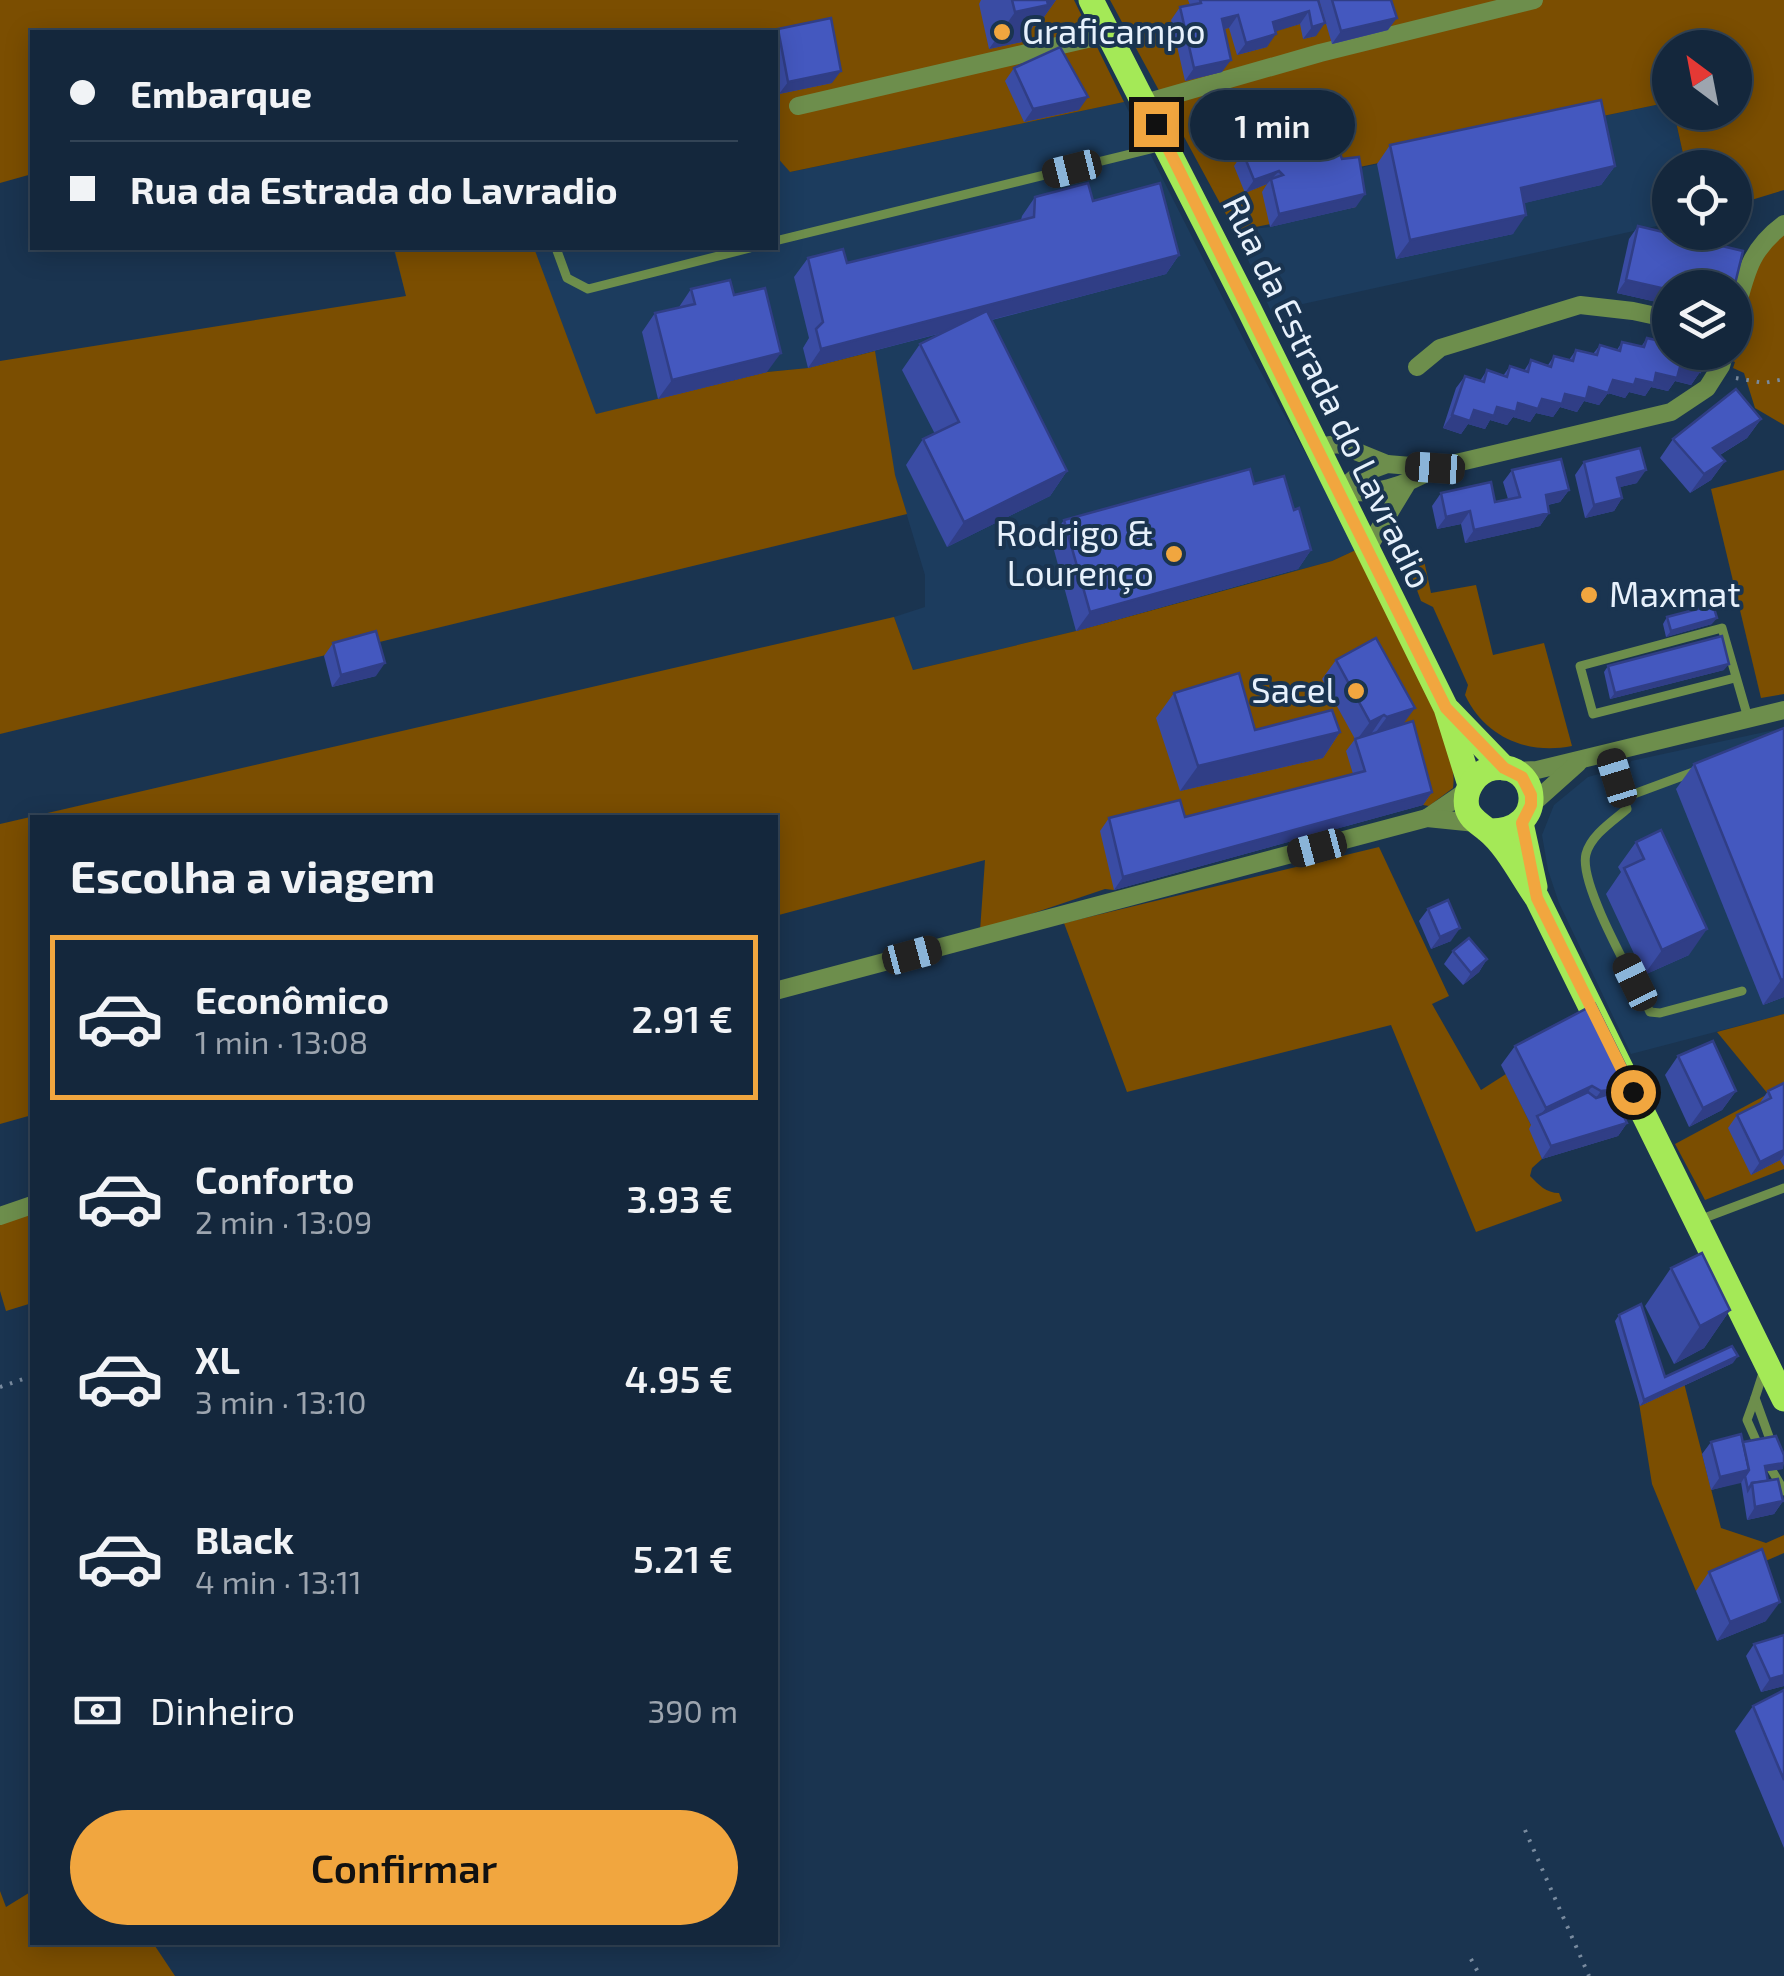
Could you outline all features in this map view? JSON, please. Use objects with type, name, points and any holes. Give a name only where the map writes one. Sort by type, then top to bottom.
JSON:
[{"type":"main road","name":"Rua da Estrada do Lavradio","points":[[1092,0],[1446,708],[1469,788]]},
{"type":"main road","name":"Rua da Estrada do Lavradio","points":[[1446,708],[1509,769]]},
{"type":"main road","points":[[1537,898],[1526,814],[1528,785],[1509,769],[1484,771],[1469,788],[1467,808],[1537,898],[1784,1400]]},
{"type":"main road","points":[[1483,827],[1504,832],[1526,814]]},
{"type":"street","points":[[1145,103],[1320,53],[1534,0]]},
{"type":"street","points":[[798,106],[1109,34]]},
{"type":"street","points":[[1747,270],[1762,241],[1784,224]]},
{"type":"street","points":[[1416,367],[1440,348],[1580,305],[1652,315]]},
{"type":"street","points":[[1338,492],[1366,494],[1406,485],[1435,468],[1670,412],[1707,388],[1717,372]]},
{"type":"street","points":[[1317,448],[1338,444],[1388,464],[1435,468]]},
{"type":"street","points":[[1338,492],[1360,474],[1388,464]]},
{"type":"street","points":[[1366,551],[1406,485]]},
{"type":"street","points":[[1509,769],[1536,770],[1784,710]]},
{"type":"street","points":[[1526,814],[1582,759]]},
{"type":"street","points":[[778,990],[1427,818],[1469,788]]},
{"type":"street","points":[[1427,818],[1483,827]]},
{"type":"street","points":[[0,1216],[30,1206]]},
{"type":"lane","points":[[778,241],[1166,146]]},
{"type":"lane","points":[[557,250],[567,278],[588,289],[738,250]]},
{"type":"lane","points":[[1735,678],[1593,714],[1580,666],[1722,628],[1748,718]]},
{"type":"lane","points":[[1608,750],[1628,809],[1603,829],[1586,851],[1585,866],[1592,894],[1650,1012],[1660,1013],[1742,991]]},
{"type":"lane","points":[[1623,798],[1712,765]]},
{"type":"lane","points":[[1697,1221],[1784,1188]]},
{"type":"lane","points":[[1766,1362],[1747,1420],[1784,1490]]},
{"type":"lane","points":[[1754,1398],[1784,1471]]},
{"type":"path","points":[[1717,372],[1764,383],[1784,379]]},
{"type":"path","points":[[0,1387],[30,1377]]},
{"type":"path","points":[[1525,1830],[1589,1976]]},
{"type":"path","points":[[1471,1959],[1480,1976]]},
{"type":"shaded area","points":[[0,0],[1074,0],[1124,102],[790,172],[778,158],[778,30],[30,30],[30,175],[0,183]]},
{"type":"shaded area","points":[[1110,0],[1784,0],[1784,190],[1752,200],[1752,150],[1682,150],[1678,130],[1752,130],[1752,30],[1652,30],[1652,106],[1350,169],[1356,207],[1235,231]]},
{"type":"shaded area","points":[[1124,102],[1251,354],[1358,549],[1332,561],[1076,631],[913,670],[894,617],[925,607],[925,575],[895,476],[808,368],[767,372],[461,448],[427,372],[394,250],[778,250],[778,158],[791,172]]},
{"type":"shaded area","points":[[1652,106],[1652,130],[1678,130],[1682,150],[1652,150],[1652,227],[1271,311],[1235,231],[1355,207],[1350,170]]},
{"type":"shaded area","points":[[1784,224],[1784,425],[1755,408],[1744,373],[1737,370],[1752,370],[1752,270],[1746,270]]},
{"type":"shaded area","points":[[394,250],[535,250],[596,414],[767,372],[808,368],[875,351],[895,475],[907,514],[0,734],[0,361],[406,296]]},
{"type":"shaded area","points":[[1784,470],[1784,694],[1761,698],[1711,489]]},
{"type":"shaded area","points":[[1358,549],[1433,703],[1452,764],[1453,788],[1429,806],[1423,805],[1404,734],[1356,784],[1114,890],[1105,889],[980,931],[985,860],[778,915],[778,815],[39,815],[894,617],[913,670],[1076,631],[1332,561]]},
{"type":"shaded area","points":[[1422,551],[1431,593],[1476,585],[1493,655],[1544,643],[1572,746],[1539,748],[1509,740],[1473,710],[1465,695],[1468,685],[1433,607],[1421,601],[1404,555]]},
{"type":"shaded area","points":[[1784,728],[1784,1014],[1631,1054],[1559,903],[1548,870],[1542,835],[1554,805],[1588,777],[1599,774],[1607,781],[1627,774],[1631,761]]},
{"type":"shaded area","points":[[30,817],[30,1116],[0,1124],[0,824]]},
{"type":"shaded area","points":[[1379,847],[1449,996],[1432,1004],[1481,1090],[1506,1074],[1532,1127],[1542,1159],[1530,1176],[1546,1190],[1559,1193],[1562,1201],[1476,1232],[1391,1025],[1127,1092],[1064,923]]},
{"type":"shaded area","points":[[1784,1014],[1784,1169],[1705,1200],[1675,1144],[1768,1094],[1717,1032]]},
{"type":"shaded area","points":[[30,1206],[30,1304],[6,1311],[0,1291],[0,1216]]},
{"type":"shaded area","points":[[1684,1383],[1721,1528],[1766,1543],[1784,1535],[1784,1553],[1696,1591],[1652,1484],[1639,1403]]},
{"type":"shaded area","points":[[0,1891],[6,1907],[30,1892],[30,1945],[154,1945],[175,1976],[0,1976]]},
{"type":"building","points":[[1012,0],[1047,0],[1048,5],[1015,12]]},
{"type":"building","points":[[1200,0],[1318,0],[1325,23],[1312,27],[1309,11],[1273,22],[1276,34],[1246,43],[1238,15],[1222,19],[1231,60],[1194,68],[1180,7],[1201,3]]},
{"type":"building","points":[[1332,0],[1391,0],[1397,18],[1341,31]]},
{"type":"building","points":[[831,18],[841,71],[788,82],[778,29]]},
{"type":"building","points":[[1060,47],[1088,97],[1033,109],[1014,68]]},
{"type":"building","points":[[1601,100],[1615,166],[1521,188],[1526,215],[1410,240],[1390,145]]},
{"type":"building","points":[[1313,116],[1325,147],[1336,142],[1342,159],[1359,157],[1365,194],[1279,214],[1271,179],[1283,175],[1279,171],[1254,180],[1243,153],[1290,136],[1286,126]]},
{"type":"building","points":[[1088,183],[1093,201],[1160,183],[1179,255],[821,349],[816,329],[823,322],[808,258],[843,249],[847,263],[1034,217],[1035,197]]},
{"type":"building","points":[[1638,226],[1652,229],[1652,250],[1743,251],[1738,270],[1652,270],[1652,286],[1626,280]]},
{"type":"building","points":[[730,280],[734,295],[765,288],[781,353],[672,380],[655,313],[695,304],[691,289]]},
{"type":"building","points":[[987,311],[1067,471],[964,522],[923,439],[959,422],[920,344]]},
{"type":"building","points":[[1647,338],[1652,339],[1652,370],[1679,370],[1677,378],[1656,373],[1654,383],[1636,379],[1634,385],[1613,380],[1608,393],[1589,387],[1586,399],[1565,394],[1562,404],[1542,399],[1538,409],[1518,403],[1516,412],[1497,407],[1494,416],[1474,410],[1470,421],[1452,415],[1465,376],[1484,382],[1487,370],[1507,377],[1510,366],[1528,372],[1531,360],[1551,367],[1554,356],[1573,361],[1576,350],[1597,355],[1600,345],[1620,351],[1622,342],[1644,347]]},
{"type":"building","points":[[1736,389],[1761,419],[1713,448],[1725,461],[1704,474],[1673,439]]},
{"type":"building","points":[[1640,448],[1646,470],[1617,478],[1622,498],[1594,505],[1584,462]]},
{"type":"building","points":[[1561,459],[1569,490],[1546,495],[1549,513],[1474,530],[1470,511],[1446,517],[1441,493],[1491,482],[1495,502],[1520,497],[1512,470]]},
{"type":"building","name":"Rodrigo & Lourenço","points":[[1250,469],[1254,484],[1284,476],[1294,510],[1299,508],[1311,550],[1090,612],[1064,520]]},
{"type":"building","points":[[1713,605],[1717,618],[1671,631],[1667,617]]},
{"type":"building","points":[[376,631],[385,663],[341,675],[333,643]]},
{"type":"building","points":[[1722,636],[1729,664],[1615,693],[1608,666]]},
{"type":"building","points":[[1376,638],[1415,708],[1370,722],[1336,660]]},
{"type":"building","points":[[1239,673],[1255,730],[1332,710],[1340,732],[1198,766],[1174,693]]},
{"type":"building","points":[[1413,721],[1432,792],[1123,877],[1109,818],[1180,800],[1185,817],[1365,771],[1355,739]]},
{"type":"building","points":[[1784,728],[1784,979],[1781,980],[1694,764]]},
{"type":"building","points":[[1661,830],[1707,929],[1662,950],[1624,868],[1644,859],[1636,842]]},
{"type":"building","points":[[1448,900],[1460,928],[1440,937],[1428,909]]},
{"type":"building","points":[[1469,938],[1487,959],[1471,973],[1453,951]]},
{"type":"building","points":[[1595,1004],[1636,1087],[1601,1091],[1592,1086],[1546,1108],[1515,1046]]},
{"type":"building","points":[[1713,1041],[1736,1091],[1703,1108],[1678,1056]]},
{"type":"building","points":[[1784,1083],[1784,1150],[1760,1162],[1737,1115],[1771,1098],[1768,1091]]},
{"type":"building","points":[[1588,1092],[1596,1098],[1612,1093],[1627,1123],[1551,1146],[1537,1116]]},
{"type":"building","points":[[1702,1253],[1730,1310],[1700,1326],[1671,1268]]},
{"type":"building","points":[[1641,1304],[1665,1377],[1732,1346],[1738,1356],[1644,1400],[1619,1315]]},
{"type":"building","points":[[1741,1434],[1749,1470],[1720,1477],[1711,1442]]},
{"type":"building","points":[[1776,1436],[1784,1463],[1765,1466],[1768,1481],[1752,1483],[1748,1490],[1745,1476],[1749,1470],[1743,1442]]},
{"type":"building","points":[[1778,1479],[1783,1501],[1755,1507],[1752,1483]]},
{"type":"building","points":[[1762,1549],[1780,1602],[1730,1622],[1709,1572]]},
{"type":"building","points":[[1784,1635],[1784,1675],[1770,1679],[1754,1644]]},
{"type":"building","points":[[1784,1690],[1784,1780],[1753,1706]]},
{"type":"place","name":"Graficampo","points":[[1002,32]]},
{"type":"place","name":"Rodrigo & Lourenço","points":[[1174,554]]},
{"type":"place","name":"Maxmat","points":[[1589,595]]},
{"type":"place","name":"Sacel","points":[[1356,691]]},
{"type":"route","points":[[1156,124],[1446,708],[1504,768],[1514,771],[1528,785],[1531,805],[1522,823],[1537,898],[1633,1092]]}]
